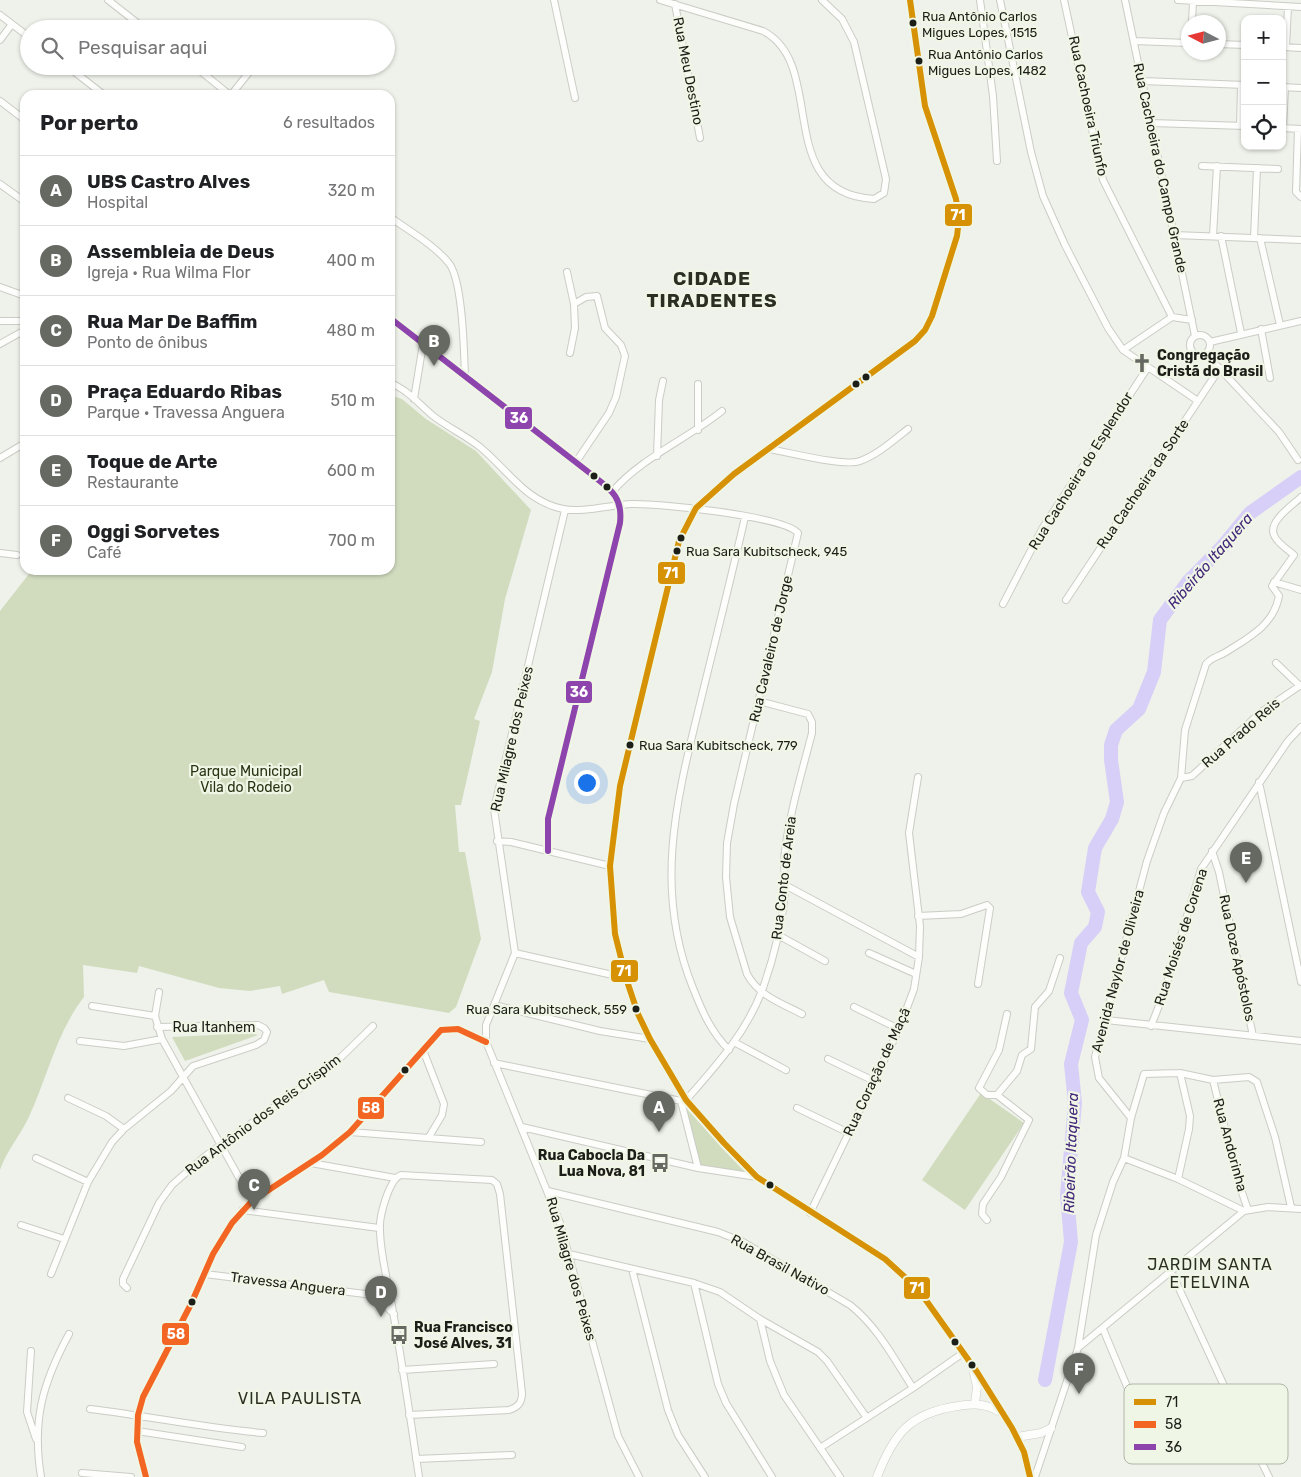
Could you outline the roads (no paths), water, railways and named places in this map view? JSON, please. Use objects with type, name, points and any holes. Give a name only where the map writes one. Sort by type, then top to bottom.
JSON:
[{"type":"street","points":[[108,0],[134,20]]},
{"type":"street","points":[[554,0],[575,98]]},
{"type":"street","points":[[660,0],[763,31],[777,40],[790,59],[807,136],[823,177],[830,186],[843,193],[874,199],[884,193],[886,179],[863,74],[848,29],[842,19],[822,0]]},
{"type":"street","points":[[910,0],[925,106],[956,199],[959,218],[957,236],[925,330],[915,341],[734,474],[696,508],[679,540],[637,708],[616,810],[610,866],[615,934],[626,978],[650,1040],[684,1101],[757,1177],[810,1213],[886,1259],[909,1279],[970,1363],[1017,1437],[1024,1452],[1030,1477]]},
{"type":"street","points":[[980,0],[993,96],[997,161]]},
{"type":"street","points":[[1000,0],[1031,152],[1043,196],[1108,328],[1123,350],[1198,401]]},
{"type":"street","name":"Rua Cachoeira Triunfo","points":[[1064,0],[1103,180],[1172,317]]},
{"type":"street","name":"Rua Cachoeira do Campo Grande","points":[[1125,0],[1152,122],[1195,336]]},
{"type":"street","points":[[1178,0],[1252,2],[1301,7]]},
{"type":"street","points":[[1192,15],[1193,1]]},
{"type":"street","name":"Rua Meu Destino","points":[[675,4],[700,138]]},
{"type":"street","points":[[1286,26],[1288,6]]},
{"type":"street","points":[[0,15],[20,30]]},
{"type":"street","points":[[0,40],[12,24]]},
{"type":"street","points":[[1134,40],[1181,43]]},
{"type":"street","points":[[1226,44],[1241,45]]},
{"type":"street","points":[[1286,47],[1301,48]]},
{"type":"street","points":[[78,75],[98,90]]},
{"type":"street","points":[[205,75],[224,90]]},
{"type":"street","points":[[234,90],[247,75]]},
{"type":"street","points":[[1143,82],[1241,85]]},
{"type":"street","points":[[1286,87],[1301,88]]},
{"type":"street","points":[[0,101],[20,116]]},
{"type":"street","points":[[1152,122],[1241,126]]},
{"type":"street","points":[[1286,128],[1299,129],[1296,192],[1301,198]]},
{"type":"street","points":[[1202,166],[1278,169]]},
{"type":"street","points":[[1217,166],[1217,236],[1241,333]]},
{"type":"street","points":[[1258,168],[1257,238],[1280,325]]},
{"type":"street","points":[[0,184],[20,198]]},
{"type":"street","points":[[395,221],[434,249],[451,266],[460,308],[465,376]]},
{"type":"street","points":[[1174,235],[1301,240]]},
{"type":"street","points":[[567,272],[574,304],[575,328],[570,353]]},
{"type":"street","points":[[0,287],[20,294]]},
{"type":"street","points":[[574,304],[586,297],[594,295],[598,297],[605,328],[621,345],[624,356],[616,397],[609,414],[576,462]]},
{"type":"street","points":[[1123,350],[1172,317],[1192,320]]},
{"type":"street","points":[[0,320],[20,320]]},
{"type":"street","points":[[395,322],[576,462],[612,492],[620,504],[620,523],[548,819],[548,850]]},
{"type":"street","points":[[1210,342],[1241,333],[1301,322]]},
{"type":"street","points":[[1261,329],[1270,378]]},
{"type":"street","points":[[0,344],[20,333]]},
{"type":"street","points":[[1204,335],[1210,342],[1211,346],[1206,354],[1201,356],[1193,352],[1190,344],[1195,336],[1204,335]]},
{"type":"street","points":[[414,399],[423,344]]},
{"type":"street","points":[[1206,354],[1279,432],[1298,460]]},
{"type":"street","name":"Rua Cachoeira do Esplendor","points":[[1004,604],[1042,529],[1148,367]]},
{"type":"street","name":"Rua Cachoeira da Sorte","points":[[1066,600],[1220,368]]},
{"type":"street","points":[[657,456],[659,400],[663,381]]},
{"type":"street","points":[[698,384],[698,430]]},
{"type":"street","points":[[395,386],[405,391],[434,416],[481,448],[526,493],[544,504],[565,510]]},
{"type":"street","points":[[612,492],[624,478],[698,430],[722,411]]},
{"type":"street","points":[[768,449],[845,462],[858,462],[870,457],[908,429]]},
{"type":"street","points":[[0,458],[20,447]]},
{"type":"street","points":[[1301,497],[1278,520],[1273,530],[1274,536],[1294,555],[1274,582],[1301,590]]},
{"type":"street","name":"Rua Cavaleiro de Jorge","points":[[565,510],[620,504],[696,508],[790,527],[798,532],[730,821],[726,864],[729,909],[738,948],[747,974],[761,992]]},
{"type":"street","name":"Rua Milagre dos Peixes","points":[[565,510],[495,803],[494,814],[497,840],[514,953],[486,1025],[486,1042],[548,1191],[569,1254],[618,1436],[639,1477]]},
{"type":"street","points":[[728,1050],[710,1026],[687,974],[673,919],[670,868],[677,801],[745,517]]},
{"type":"street","points":[[0,553],[17,555]]},
{"type":"street","name":"Avenida Naylor de Oliveira","points":[[1131,1118],[1098,1078],[1095,1069],[1095,1057],[1147,861],[1164,813],[1181,778],[1185,730],[1206,664],[1212,657],[1223,654],[1258,632],[1266,624],[1278,600],[1278,593],[1272,588],[1274,582]]},
{"type":"street","points":[[1276,663],[1300,685]]},
{"type":"street","name":"Rua Prado Reis","points":[[1181,778],[1192,776],[1261,712],[1300,685]]},
{"type":"street","name":"Rua Conto de Areia","points":[[684,1101],[734,1042],[761,992],[778,935],[785,885],[784,854],[787,832],[812,733],[812,722],[808,714],[759,701]]},
{"type":"street","name":"Rua Moisés de Corena","points":[[1151,1026],[1164,993],[1201,868],[1288,741],[1301,727]]},
{"type":"street","name":"Rua Coração de Maçã","points":[[810,1213],[910,1003],[919,957],[918,916],[909,833],[918,776]]},
{"type":"street","points":[[1259,782],[1301,982]]},
{"type":"street","points":[[497,840],[548,850],[610,866]]},
{"type":"street","name":"Rua Doze Apóstolos","points":[[1212,851],[1219,872],[1253,1036]]},
{"type":"street","points":[[785,885],[919,957]]},
{"type":"street","points":[[918,916],[961,914],[986,905],[990,908],[978,984]]},
{"type":"street","points":[[778,935],[825,961]]},
{"type":"street","points":[[1293,944],[1301,942]]},
{"type":"street","points":[[514,953],[626,978]]},
{"type":"street","points":[[869,953],[916,974]]},
{"type":"street","points":[[997,1095],[1017,1071],[1022,1055],[1031,1049],[1035,1007],[1049,991],[1060,958]]},
{"type":"street","points":[[158,992],[155,1016],[162,1039],[252,1200]]},
{"type":"street","points":[[761,992],[802,1014]]},
{"type":"street","points":[[494,1005],[608,1033],[650,1040]]},
{"type":"street","points":[[92,1006],[155,1016]]},
{"type":"street","points":[[854,1007],[899,1029]]},
{"type":"street","points":[[987,1220],[982,1214],[983,1204],[1001,1177],[1029,1120],[997,1095],[987,1095],[979,1088],[998,1050],[1007,1014]]},
{"type":"street","points":[[1106,1020],[1301,1041]]},
{"type":"street","name":"Rua Itanhem","points":[[157,1027],[258,1025],[267,1032],[264,1040],[256,1045],[201,1062],[193,1066],[182,1076]]},
{"type":"street","name":"Rua Antônio dos Reis Crispim","points":[[127,1288],[123,1284],[123,1279],[165,1193],[172,1185],[221,1145],[333,1064],[373,1026]]},
{"type":"street","points":[[146,1477],[138,1450],[137,1431],[138,1415],[143,1396],[220,1242],[242,1210],[252,1200],[311,1162],[350,1132],[435,1035],[449,1028],[462,1031],[486,1042]]},
{"type":"street","name":"Rua Itanhem","points":[[80,1041],[124,1046],[162,1039]]},
{"type":"street","points":[[734,1042],[786,1070]]},
{"type":"street","points":[[423,1050],[444,1104],[442,1115],[429,1137]]},
{"type":"street","points":[[828,1060],[874,1081]]},
{"type":"street","points":[[494,1063],[684,1101]]},
{"type":"street","points":[[1178,1179],[1190,1116],[1180,1073]]},
{"type":"street","points":[[1035,1477],[1078,1348],[1096,1234],[1113,1182],[1124,1158],[1131,1118],[1144,1074],[1180,1073],[1213,1080],[1249,1077],[1257,1082],[1275,1137],[1291,1207]]},
{"type":"street","points":[[50,1274],[88,1182],[107,1149],[124,1129],[171,1091],[182,1076]]},
{"type":"street","name":"Rua Andorinha","points":[[1213,1080],[1246,1210]]},
{"type":"street","points":[[68,1098],[106,1116],[124,1129]]},
{"type":"street","points":[[684,1101],[698,1168]]},
{"type":"street","points":[[797,1108],[849,1133]]},
{"type":"street","points":[[522,1127],[698,1168],[757,1177]]},
{"type":"street","points":[[350,1132],[481,1142]]},
{"type":"street","points":[[36,1158],[88,1182]]},
{"type":"street","points":[[1124,1158],[1178,1179],[1246,1210]]},
{"type":"street","points":[[311,1162],[395,1178],[404,1174],[488,1179],[497,1184],[500,1194],[522,1393],[519,1406],[509,1410],[409,1416]]},
{"type":"street","points":[[395,1178],[389,1191],[379,1228],[419,1477]]},
{"type":"street","name":"Rua Brasil Nativo","points":[[548,1191],[718,1232],[742,1242],[850,1305],[863,1315],[874,1328],[913,1388]]},
{"type":"street","points":[[1078,1348],[1103,1329],[1170,1269],[1246,1210],[1268,1207],[1301,1209]]},
{"type":"street","points":[[242,1210],[379,1228]]},
{"type":"street","points":[[21,1225],[64,1240]]},
{"type":"street","points":[[569,1254],[713,1288],[818,1352],[827,1361],[867,1418]]},
{"type":"street","points":[[632,1269],[668,1410],[678,1435],[706,1477]]},
{"type":"street","points":[[1170,1269],[1223,1384]]},
{"type":"street","name":"Travessa Anguera","points":[[205,1274],[365,1294],[376,1298],[394,1314]]},
{"type":"street","points":[[694,1283],[718,1384],[726,1403],[772,1477]]},
{"type":"street","points":[[760,1318],[775,1376],[784,1395],[840,1477]]},
{"type":"street","points":[[1103,1329],[1127,1384]]},
{"type":"street","points":[[40,1477],[37,1440],[38,1411],[45,1386],[69,1334]]},
{"type":"street","points":[[31,1351],[27,1412],[37,1440]]},
{"type":"street","points":[[820,1448],[963,1353]]},
{"type":"street","points":[[970,1363],[978,1387],[975,1403]]},
{"type":"street","points":[[402,1370],[494,1364]]},
{"type":"street","points":[[877,1477],[896,1439],[916,1419],[936,1409],[975,1403],[1000,1412]]},
{"type":"street","points":[[90,1409],[263,1433]]},
{"type":"street","points":[[1017,1437],[1041,1433],[1051,1428]]},
{"type":"street","points":[[137,1431],[242,1447]]},
{"type":"street","points":[[416,1459],[512,1454]]},
{"type":"street","points":[[1262,1464],[1269,1477]]},
{"type":"street","points":[[82,1473],[131,1477]]},
{"type":"waterway","name":"Ribeirão Itaquera","points":[[1045,1380],[1071,1242],[1067,1195],[1075,1103],[1071,1064],[1082,1020],[1071,993],[1081,943],[1095,927],[1098,912],[1088,892],[1095,848],[1112,819],[1117,802],[1111,760],[1111,745],[1116,730],[1139,709],[1154,672],[1160,620],[1188,582],[1223,546],[1250,513],[1301,477]]},
{"type":"place","name":"Rua Antônio Carlos Migues Lopes, 1515","points":[[913,23]]},
{"type":"place","name":"Rua Antônio Carlos Migues Lopes, 1482","points":[[919,61]]},
{"type":"place","name":"Congregação Cristã do Brasil","points":[[1142,363]]},
{"type":"place","name":"Assembleia de Deus","points":[[434,366]]},
{"type":"place","name":"Rua Sara Kubitscheck, 945","points":[[677,551]]},
{"type":"place","name":"Rua Sara Kubitscheck, 779","points":[[630,745]]},
{"type":"place","name":"Toque de Arte","points":[[1246,883]]},
{"type":"place","name":"Rua Sara Kubitscheck, 559","points":[[636,1009]]},
{"type":"place","name":"UBS Castro Alves","points":[[659,1132]]},
{"type":"place","name":"Rua Cabocla Da Lua Nova, 81","points":[[660,1163]]},
{"type":"place","name":"Rua Mar De Baffim","points":[[254,1210]]},
{"type":"place","name":"Praça Eduardo Ribas","points":[[381,1317]]},
{"type":"place","name":"Rua Francisco José Alves, 31","points":[[399,1335]]},
{"type":"place","name":"Oggi Sorvetes","points":[[1079,1394]]},
{"type":"district","name":"CIDADE TIRADENTES","points":[[712,289]]},
{"type":"district","name":"JARDIM SANTA ETELVINA","points":[[1210,1273]]},
{"type":"district","name":"VILA PAULISTA","points":[[300,1398]]},
{"type":"park label","name":"Parque Municipal Vila do Rodeio","points":[[246,780]]}]
